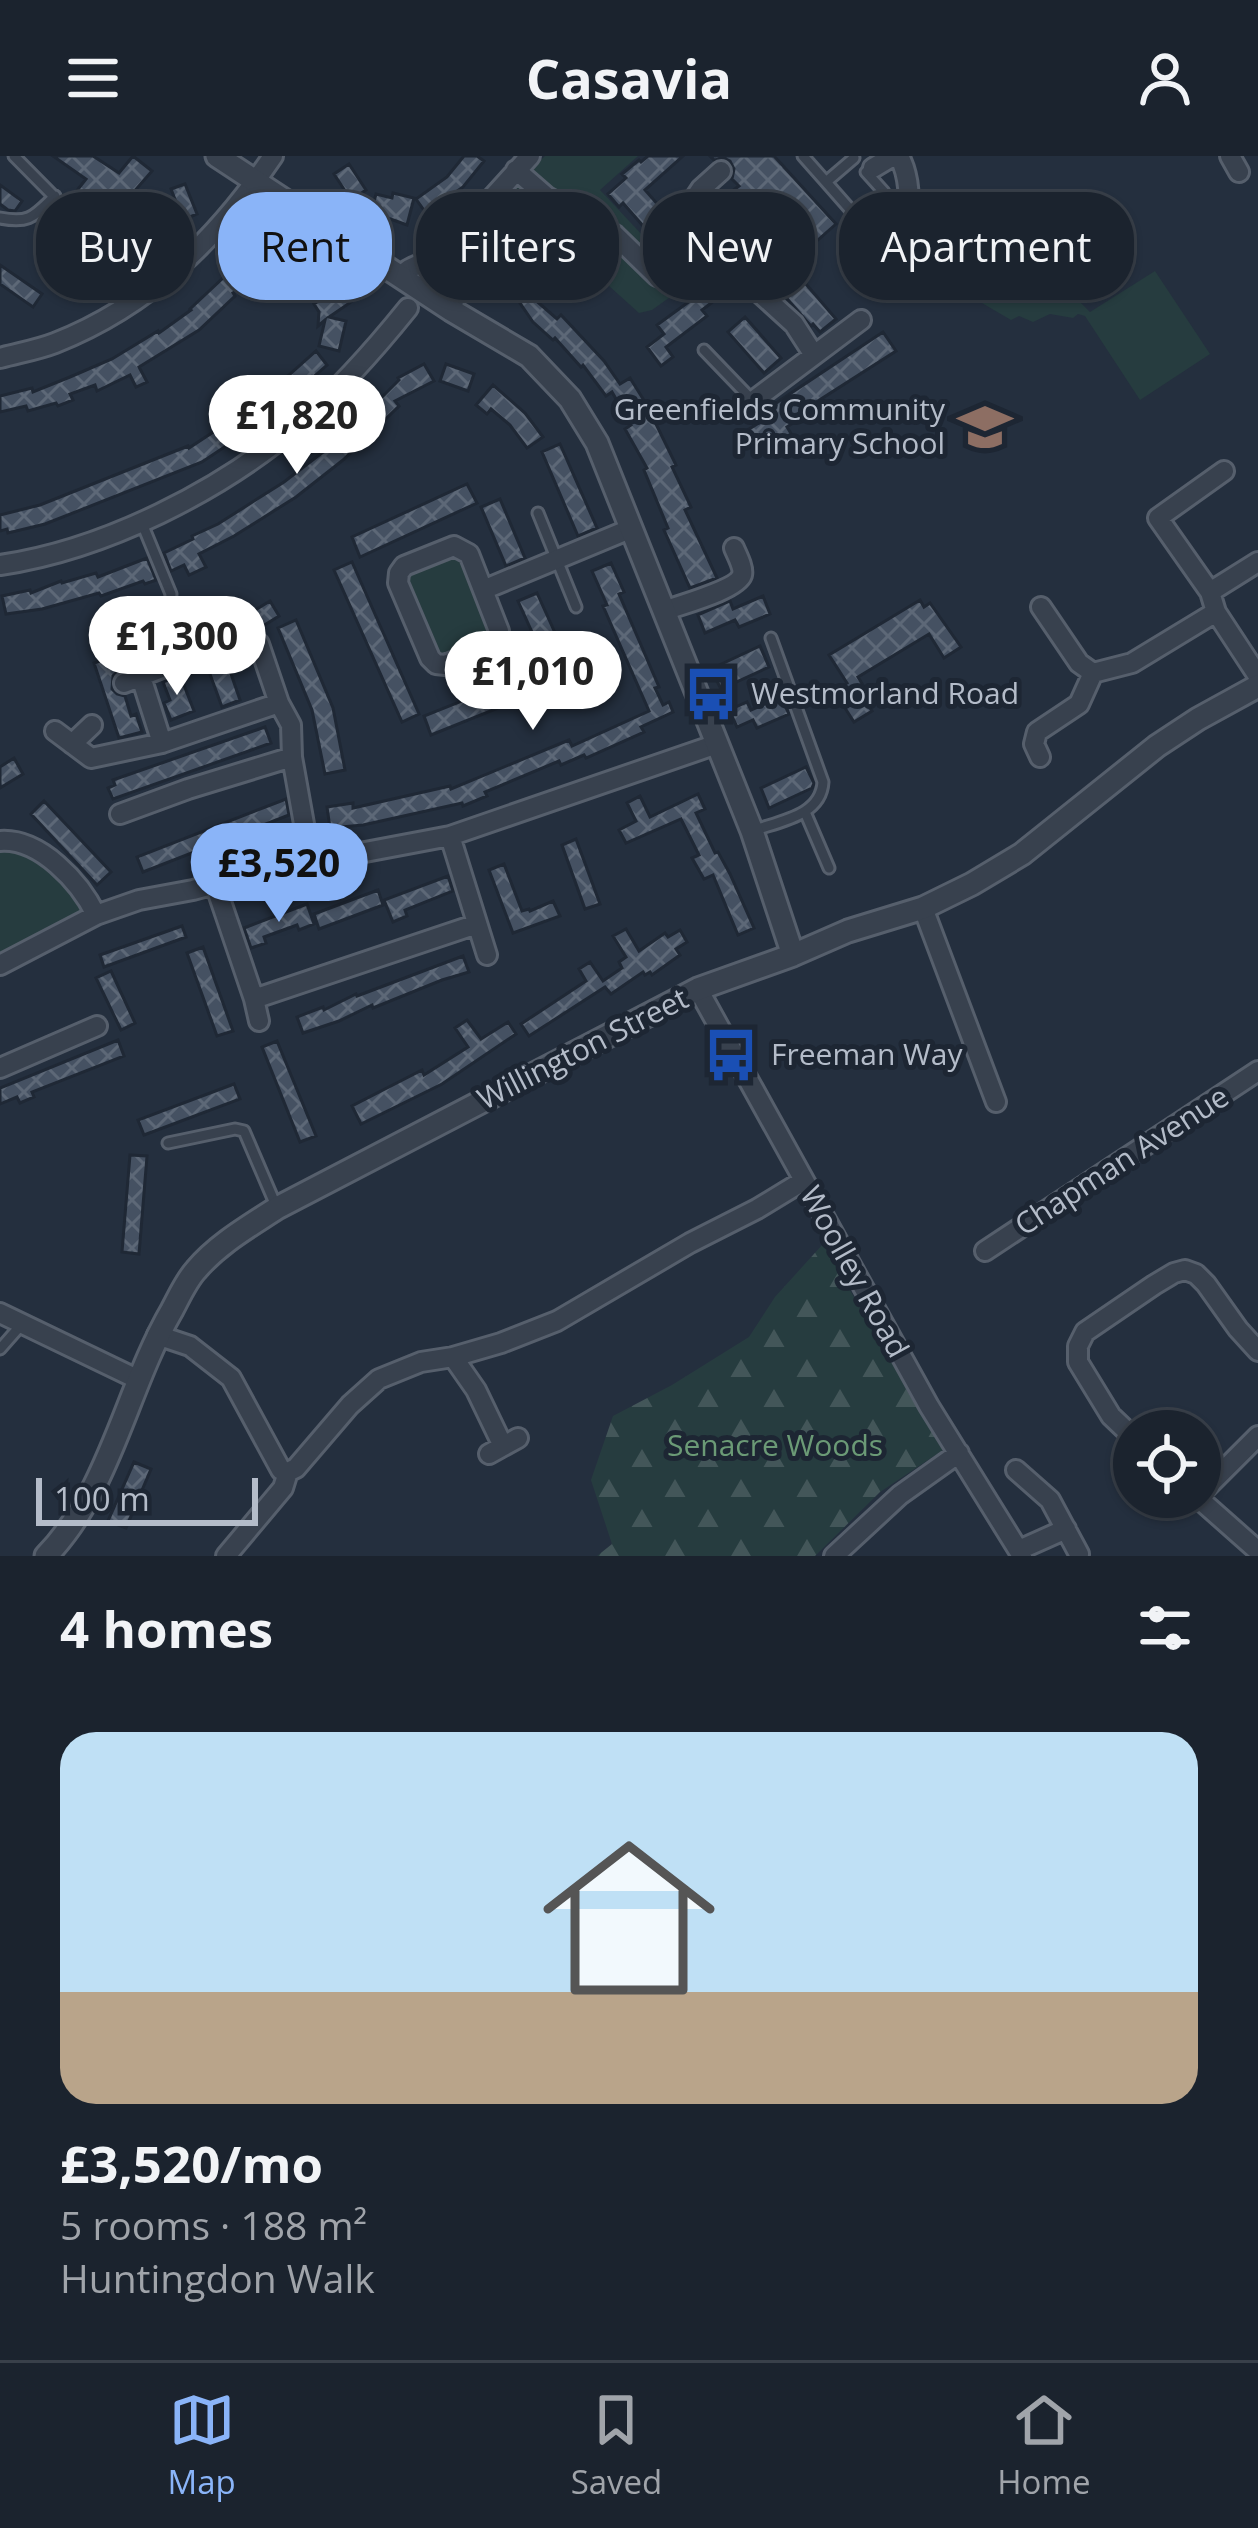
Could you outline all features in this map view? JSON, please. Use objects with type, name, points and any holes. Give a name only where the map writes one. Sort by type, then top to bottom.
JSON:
[{"type":"street","points":[[217,156],[529,356],[570,399],[597,443],[752,831],[793,955]]},
{"type":"street","points":[[0,358],[55,343],[138,301],[217,232],[274,156]]},
{"type":"street","points":[[870,170],[896,156],[907,172],[907,192]]},
{"type":"street","points":[[498,192],[523,163],[547,197],[615,235],[643,262]]},
{"type":"street","points":[[699,192],[721,171]]},
{"type":"street","points":[[400,277],[416,265]]},
{"type":"street","points":[[451,310],[454,300]]},
{"type":"street","points":[[768,300],[794,324],[814,355]]},
{"type":"street","points":[[0,565],[84,544],[204,489],[288,433],[354,372],[408,308]]},
{"type":"street","points":[[753,401],[861,320]]},
{"type":"street","points":[[1224,471],[1158,518],[1210,592],[1216,612],[1258,676]]},
{"type":"street","points":[[483,590],[631,529]]},
{"type":"street","points":[[454,546],[469,554],[483,590],[498,640],[494,646],[445,665],[436,664],[398,583],[399,573],[404,566],[454,546]]},
{"type":"street","points":[[664,611],[741,579],[734,548]]},
{"type":"street","points":[[1210,592],[1258,562]]},
{"type":"street","points":[[1041,607],[1079,663],[1093,674]]},
{"type":"street","points":[[1040,757],[1034,744],[1037,732],[1079,704],[1093,674],[1132,663],[1216,612]]},
{"type":"street","points":[[162,742],[133,680],[182,660],[172,637]]},
{"type":"street","points":[[260,644],[279,703],[291,724],[292,757],[311,863]]},
{"type":"street","name":"Willington Street","points":[[46,1556],[97,1481],[137,1379],[194,1272],[226,1241],[277,1208],[698,989],[923,908],[972,884],[1022,854],[1157,746],[1258,686]]},
{"type":"street","points":[[56,731],[91,758],[162,742],[279,703]]},
{"type":"street","points":[[72,744],[92,725]]},
{"type":"street","points":[[0,965],[96,915],[139,900],[450,836],[717,744]]},
{"type":"street","points":[[120,814],[292,757]]},
{"type":"street","points":[[450,836],[487,955]]},
{"type":"street","points":[[0,841],[28,844],[46,856],[86,896],[96,915]]},
{"type":"street","points":[[215,884],[259,1021]]},
{"type":"street","points":[[923,908],[996,1102]]},
{"type":"street","points":[[254,999],[477,924]]},
{"type":"street","name":"Woolley Road","points":[[698,989],[929,1406],[1020,1553],[1066,1529]]},
{"type":"street","points":[[0,1068],[84,1025]]},
{"type":"street","name":"Chapman Avenue","points":[[986,1251],[1258,1071]]},
{"type":"street","points":[[158,1335],[190,1346],[231,1378],[281,1470],[288,1472],[379,1379],[557,1321],[690,1243],[758,1210],[803,1180]]},
{"type":"street","points":[[1113,1417],[1078,1362],[1078,1346],[1084,1332],[1174,1273],[1196,1274],[1258,1352]]},
{"type":"street","points":[[0,1313],[137,1379]]},
{"type":"street","points":[[453,1357],[504,1446]]},
{"type":"street","points":[[1221,1474],[1258,1436]]},
{"type":"street","points":[[835,1556],[900,1495],[959,1453]]},
{"type":"street","points":[[1016,1470],[1050,1500],[1079,1554]]},
{"type":"street","points":[[226,1556],[283,1488],[288,1472]]},
{"type":"street","points":[[1221,1517],[1258,1551]]},
{"type":"lane","points":[[14,156],[51,192]]},
{"type":"lane","points":[[802,156],[839,197]]},
{"type":"lane","points":[[826,182],[853,157],[870,170],[884,192]]},
{"type":"lane","points":[[0,218],[22,222],[36,214]]},
{"type":"lane","points":[[704,350],[753,401]]},
{"type":"lane","points":[[538,513],[576,607]]},
{"type":"lane","points":[[141,520],[171,594],[170,607]]},
{"type":"lane","points":[[752,831],[805,812],[822,796],[823,782],[771,638]]},
{"type":"lane","points":[[805,812],[829,868]]},
{"type":"lane","points":[[168,1143],[244,1132],[277,1208]]},
{"type":"lane","points":[[0,1348],[22,1324]]},
{"type":"green space","points":[[545,156],[638,156],[602,192],[507,192]]},
{"type":"green space","points":[[619,210],[643,236],[643,300],[666,300],[639,313],[619,295]]},
{"type":"green space","points":[[1155,271],[1210,354],[1140,400],[1085,316],[1050,314],[1033,322],[1019,316],[1011,320],[977,300],[1079,300],[1090,312],[1109,300],[1134,300],[1134,284]]},
{"type":"green space","points":[[453,553],[464,556],[493,632],[488,641],[443,658],[406,582],[407,573]]},
{"type":"green space","points":[[0,841],[28,845],[96,915],[0,965]]},
{"type":"green space","name":"Senacre Woods","points":[[823,1244],[943,1450],[880,1492],[815,1556],[597,1556],[612,1544],[591,1480],[613,1416],[749,1337],[775,1297]]},
{"type":"building","points":[[53,156],[93,156],[119,173],[133,156],[152,171],[134,192],[76,192],[86,179]]},
{"type":"building","points":[[464,156],[484,161],[456,192],[426,192],[447,177]]},
{"type":"building","points":[[648,156],[683,156],[643,192],[643,226],[623,203],[619,207],[619,192],[610,192],[626,178],[622,174]]},
{"type":"building","points":[[710,156],[774,156],[807,192],[731,192],[739,186],[732,179],[730,161]]},
{"type":"building","points":[[349,164],[366,190],[346,192],[334,174]]},
{"type":"building","points":[[0,185],[22,201],[15,211],[0,204]]},
{"type":"building","points":[[393,193],[414,198],[407,225],[392,220]]},
{"type":"building","points":[[815,201],[836,224],[815,243]]},
{"type":"building","points":[[0,265],[36,290],[38,300],[33,307],[0,284]]},
{"type":"building","points":[[218,283],[218,300],[231,300],[199,330],[139,367],[147,382],[136,387],[130,375],[97,391],[95,385],[70,394],[73,400],[58,406],[0,412],[0,396],[32,388],[33,392],[112,359],[190,309]]},
{"type":"building","points":[[815,295],[836,319],[820,332],[788,300],[815,300]]},
{"type":"building","points":[[518,300],[535,300],[557,319],[561,315],[620,384],[630,378],[650,410],[654,408],[660,419],[655,422],[691,507],[685,510],[717,578],[690,588],[664,530],[668,528],[647,468],[625,429],[631,425],[612,392],[606,396],[583,365],[533,322]]},
{"type":"building","points":[[691,300],[715,300],[702,310],[707,316],[666,347],[673,357],[661,366],[647,347],[664,334],[657,325]]},
{"type":"building","points":[[317,302],[351,302],[329,317],[346,321],[339,351],[319,346],[325,320],[318,326]]},
{"type":"building","points":[[745,317],[781,358],[764,373],[728,332]]},
{"type":"building","points":[[883,332],[896,351],[793,417],[796,421],[787,427],[795,440],[772,455],[764,442],[756,447],[746,431],[765,419],[761,413]]},
{"type":"building","points":[[316,351],[327,365],[292,396],[295,400],[202,462],[45,524],[0,531],[0,515],[40,505],[189,448],[230,421],[227,416],[239,408],[242,412],[271,391]]},
{"type":"building","points":[[424,364],[434,381],[395,401],[399,406],[343,460],[296,497],[199,554],[206,567],[189,575],[184,565],[171,571],[164,553],[284,482],[340,439],[398,378]]},
{"type":"building","points":[[446,364],[474,374],[468,391],[440,381]]},
{"type":"building","points":[[493,385],[525,413],[543,437],[527,448],[510,425],[491,409],[487,414],[476,405]]},
{"type":"building","points":[[560,444],[597,528],[578,536],[542,452]]},
{"type":"building","points":[[467,484],[477,503],[360,557],[352,537]]},
{"type":"building","points":[[500,499],[525,558],[506,566],[481,507]]},
{"type":"building","points":[[147,558],[156,580],[6,614],[2,596],[31,593],[96,573],[98,577]]},
{"type":"building","points":[[352,562],[419,714],[402,722],[334,570]]},
{"type":"building","points":[[611,563],[624,592],[619,594],[659,687],[655,688],[663,705],[669,702],[673,712],[641,727],[644,732],[586,758],[561,765],[559,761],[463,806],[330,828],[327,807],[353,803],[353,808],[451,789],[569,740],[572,746],[649,711],[592,571]]},
{"type":"building","points":[[537,593],[565,655],[546,663],[518,601]]},
{"type":"building","points":[[763,596],[770,614],[739,627],[735,620],[705,633],[698,615],[730,601],[733,609]]},
{"type":"building","points":[[920,600],[924,607],[930,603],[961,647],[944,658],[929,634],[858,677],[872,711],[854,722],[834,691],[847,683],[829,655]]},
{"type":"building","points":[[270,601],[279,616],[223,651],[240,700],[222,707],[199,644]]},
{"type":"building","points":[[150,616],[164,653],[113,676],[112,689],[125,696],[142,732],[119,738],[94,663],[109,658],[102,640]]},
{"type":"building","points":[[296,620],[333,708],[345,770],[325,774],[312,710],[278,628]]},
{"type":"building","points":[[760,646],[769,667],[721,689],[711,669]]},
{"type":"building","points":[[542,669],[550,687],[431,735],[424,716]]},
{"type":"building","points":[[180,675],[194,711],[171,720],[163,682]]},
{"type":"building","points":[[781,697],[789,714],[757,728],[753,720],[737,727],[729,710],[747,702],[751,710]]},
{"type":"building","points":[[265,727],[271,743],[113,799],[108,788],[115,785],[113,780]]},
{"type":"building","points":[[14,758],[23,774],[0,788],[0,767]]},
{"type":"building","points":[[806,767],[812,788],[769,808],[761,788]]},
{"type":"building","points":[[698,794],[705,809],[696,813],[754,928],[738,935],[713,875],[704,879],[692,858],[699,855],[681,819],[626,843],[619,830],[636,821],[627,803],[640,796],[650,817]]},
{"type":"building","points":[[286,799],[289,815],[143,872],[137,857]]},
{"type":"building","points":[[44,801],[111,872],[97,885],[31,814]]},
{"type":"building","points":[[576,839],[600,904],[585,909],[562,845]]},
{"type":"building","points":[[504,864],[522,911],[553,901],[560,916],[513,933],[489,870]]},
{"type":"building","points":[[448,876],[453,891],[405,910],[407,916],[393,922],[384,900]]},
{"type":"building","points":[[378,890],[383,905],[319,929],[314,914]]},
{"type":"building","points":[[307,904],[314,924],[264,937],[266,943],[251,948],[244,928]]},
{"type":"building","points":[[182,926],[186,937],[104,967],[100,955]]},
{"type":"building","points":[[626,929],[639,951],[665,933],[668,937],[680,930],[687,942],[676,949],[680,955],[652,975],[643,972],[611,994],[605,987],[529,1036],[521,1024],[586,981],[579,969],[590,962],[603,981],[622,968],[619,962],[626,957],[613,936]]},
{"type":"building","points":[[203,947],[233,1031],[217,1036],[187,953]]},
{"type":"building","points":[[463,956],[469,972],[303,1033],[297,1017]]},
{"type":"building","points":[[111,971],[135,1023],[121,1030],[96,978]]},
{"type":"building","points":[[467,1020],[481,1039],[508,1022],[516,1034],[442,1084],[361,1124],[352,1106],[422,1070],[424,1075],[468,1047],[455,1028]]},
{"type":"building","points":[[118,1040],[124,1056],[32,1092],[34,1097],[20,1103],[17,1097],[0,1104],[0,1088]]},
{"type":"building","points":[[277,1041],[316,1136],[300,1142],[262,1047]]},
{"type":"building","points":[[234,1084],[240,1099],[144,1135],[138,1120]]},
{"type":"building","points":[[130,1155],[147,1156],[139,1254],[122,1252]]},
{"type":"building","points":[[134,1462],[151,1469],[126,1528],[108,1521]]},
{"type":"place","name":"Greenfields Community Primary School","points":[[985,427]]},
{"type":"place","name":"Westmorland Road","points":[[711,694]]},
{"type":"place","name":"Freeman Way","points":[[731,1055]]}]
